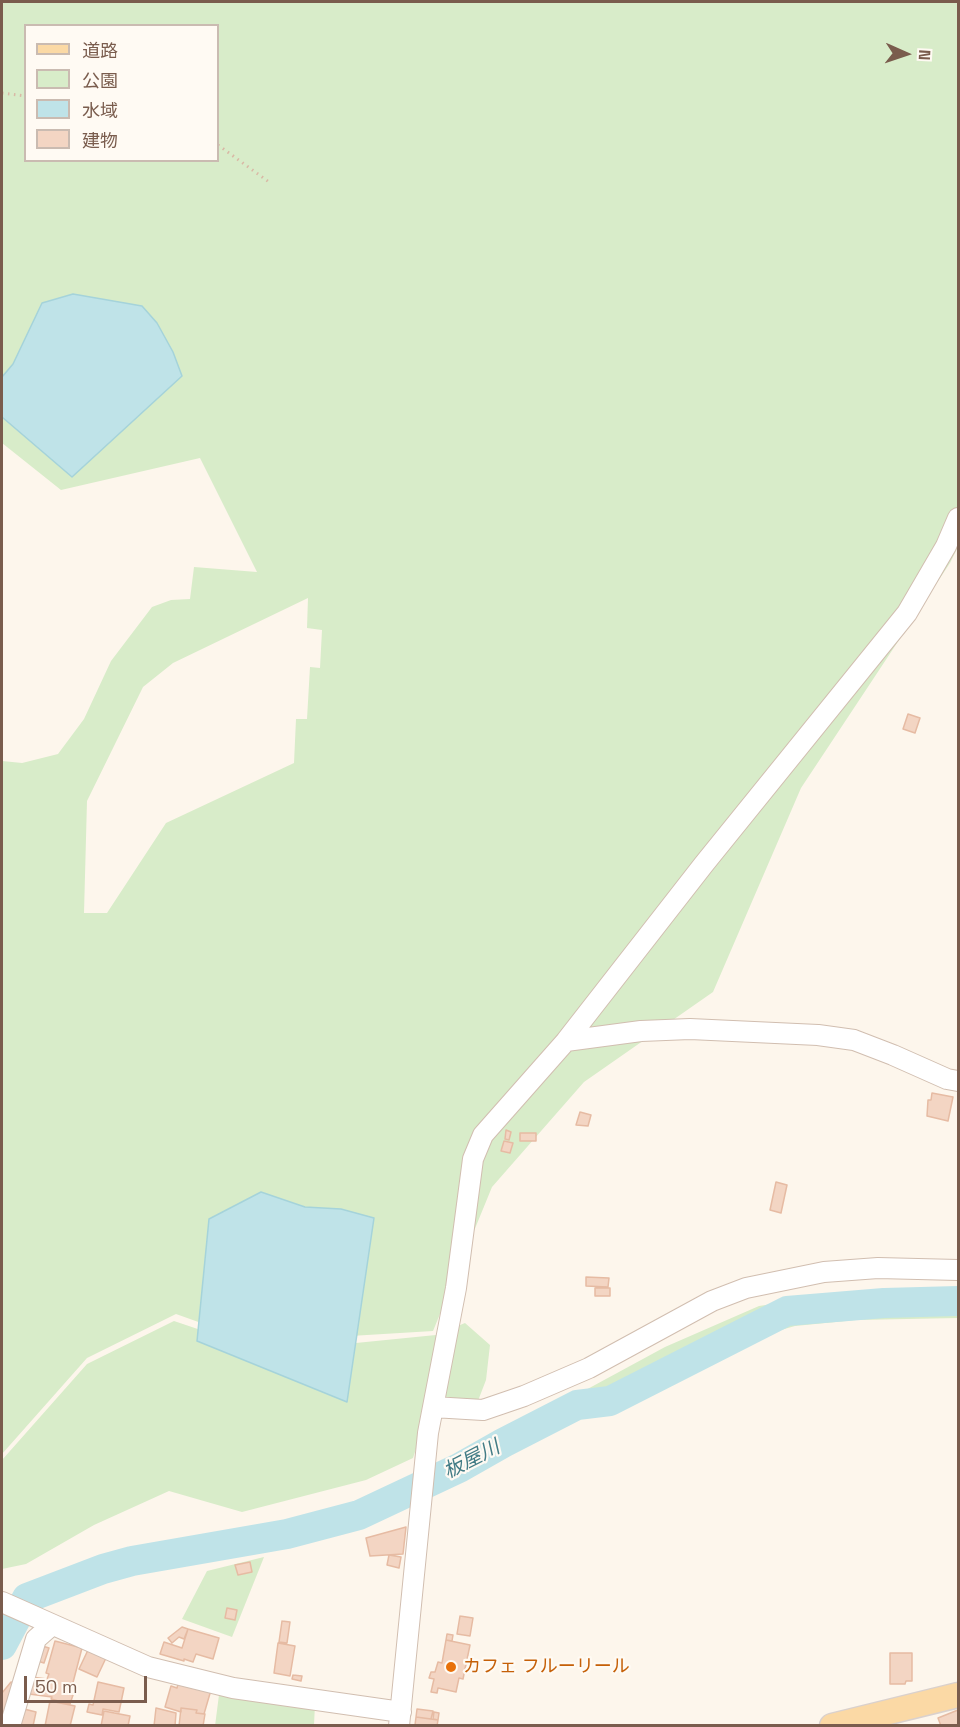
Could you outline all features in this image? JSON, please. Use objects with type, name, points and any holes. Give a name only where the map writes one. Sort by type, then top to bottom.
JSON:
[{"type":"main road","points":[[832,1725],[885,1719],[958,1695]]},
{"type":"street","points":[[2,1602],[148,1666],[233,1688],[400,1719],[424,1463],[456,1288],[473,1159],[483,1135],[566,1041],[712,854],[907,613],[946,546],[958,518]]},
{"type":"street","points":[[566,1041],[641,1031],[690,1029],[818,1035],[854,1040],[947,1079],[958,1081]]},
{"type":"street","points":[[433,1407],[483,1410],[524,1396],[588,1368],[712,1301],[746,1288],[824,1272],[878,1268],[958,1270]]},
{"type":"street","points":[[10,1725],[36,1639],[48,1623]]},
{"type":"path","points":[[2,93],[24,96]]},
{"type":"path","points":[[219,146],[269,182]]},
{"type":"green space","points":[[2,2],[958,2],[958,547],[950,563],[801,788],[713,992],[584,1082],[492,1187],[433,1331],[260,1344],[176,1314],[87,1358],[2,1454],[2,761],[22,763],[58,754],[84,719],[111,661],[152,607],[171,600],[190,599],[194,567],[257,572],[200,458],[61,490],[2,443]],"holes":[[[308,598],[307,628],[322,630],[320,668],[310,667],[307,719],[296,719],[294,763],[166,823],[107,913],[84,913],[87,801],[143,687],[173,663]]]},
{"type":"green space","points":[[798,1300],[763,1312],[603,1398],[592,1397],[582,1392],[665,1347],[759,1306]]},
{"type":"green space","points":[[958,1307],[958,1318],[856,1320],[795,1326],[735,1343],[761,1327],[808,1314]]},
{"type":"green space","points":[[174,1321],[266,1352],[436,1335],[465,1323],[490,1345],[486,1380],[476,1406],[427,1415],[413,1458],[366,1480],[242,1512],[169,1491],[94,1525],[26,1564],[2,1569],[2,1460],[87,1364]]},
{"type":"green space","points":[[264,1557],[232,1637],[182,1619],[207,1571]]},
{"type":"green space","points":[[220,1687],[315,1704],[314,1725],[215,1726]]},
{"type":"water","points":[[73,294],[142,306],[157,323],[173,352],[182,376],[72,477],[2,417],[2,377],[13,364],[42,303]]},
{"type":"water","points":[[261,1192],[305,1207],[341,1209],[374,1218],[347,1402],[197,1341],[209,1219]]},
{"type":"building","points":[[908,714],[920,718],[915,733],[903,729]]},
{"type":"building","points":[[932,1093],[953,1097],[948,1121],[927,1116],[928,1100],[931,1100]]},
{"type":"building","points":[[580,1112],[591,1115],[588,1126],[576,1125]]},
{"type":"building","points":[[506,1130],[511,1132],[509,1140],[505,1139]]},
{"type":"building","points":[[520,1133],[536,1133],[536,1141],[520,1141]]},
{"type":"building","points":[[504,1141],[513,1143],[510,1153],[501,1151]]},
{"type":"building","points":[[776,1182],[787,1185],[781,1213],[770,1210]]},
{"type":"building","points":[[586,1277],[609,1278],[608,1287],[586,1286]]},
{"type":"building","points":[[595,1288],[610,1288],[610,1296],[595,1296]]},
{"type":"building","points":[[406,1527],[403,1554],[370,1556],[366,1538]]},
{"type":"building","points":[[389,1555],[401,1557],[399,1568],[387,1565]]},
{"type":"building","points":[[250,1562],[252,1572],[238,1575],[235,1565]]},
{"type":"building","points":[[227,1608],[237,1610],[235,1620],[225,1618]]},
{"type":"building","points":[[460,1616],[473,1618],[470,1636],[457,1634]]},
{"type":"building","points":[[282,1621],[290,1622],[287,1643],[279,1642]]},
{"type":"building","points":[[182,1627],[188,1629],[184,1639],[179,1637],[172,1643],[168,1638]]},
{"type":"building","points":[[188,1629],[219,1638],[213,1659],[196,1654],[193,1662],[160,1654],[164,1642],[182,1648]]},
{"type":"building","points":[[447,1634],[453,1635],[452,1641],[446,1640]]},
{"type":"building","name":"カフェ フルーリール","points":[[446,1640],[470,1645],[463,1679],[459,1678],[456,1692],[438,1688],[437,1693],[431,1692],[434,1679],[429,1678],[431,1672],[435,1672],[438,1662],[442,1663]]},
{"type":"building","points":[[55,1641],[82,1648],[70,1694],[73,1695],[70,1704],[51,1699],[52,1697],[29,1694],[31,1677],[47,1679],[49,1674],[46,1673]]},
{"type":"building","points":[[278,1643],[295,1646],[290,1676],[274,1673]]},
{"type":"building","points":[[39,1645],[49,1648],[44,1663],[34,1660]]},
{"type":"building","points":[[88,1650],[106,1658],[97,1677],[79,1669]]},
{"type":"building","points":[[890,1653],[912,1653],[912,1681],[906,1681],[905,1684],[890,1684]]},
{"type":"building","points":[[293,1675],[302,1676],[301,1681],[292,1679]]},
{"type":"building","points":[[179,1680],[211,1690],[204,1714],[196,1713],[197,1710],[181,1708],[181,1712],[165,1707],[171,1686],[177,1688]]},
{"type":"building","points":[[11,1682],[13,1683],[6,1713],[2,1711],[2,1693]]},
{"type":"building","points":[[98,1682],[124,1688],[119,1712],[103,1709],[102,1715],[87,1712],[89,1704],[93,1705]]},
{"type":"building","points":[[50,1701],[75,1706],[70,1726],[45,1726]]},
{"type":"building","points":[[20,1708],[36,1712],[33,1726],[16,1726]]},
{"type":"building","points":[[156,1708],[176,1713],[175,1726],[154,1726]]},
{"type":"building","points":[[181,1708],[197,1710],[196,1713],[205,1714],[203,1726],[179,1726]]},
{"type":"building","points":[[417,1709],[433,1711],[431,1719],[416,1717]]},
{"type":"building","points":[[958,1710],[958,1726],[941,1726],[938,1718]]},
{"type":"building","points":[[104,1711],[130,1716],[128,1726],[101,1726]]},
{"type":"building","points":[[434,1712],[439,1713],[438,1720],[433,1719]]},
{"type":"building","points":[[416,1717],[438,1720],[437,1726],[415,1725]]},
{"type":"waterway","name":"板屋川","points":[[2,1645],[27,1598],[103,1569],[132,1561],[287,1534],[359,1515],[459,1468],[577,1405],[610,1401],[787,1311],[884,1303],[958,1301]]},
{"type":"place","name":"カフェ フルーリール","points":[[451,1667]]}]
